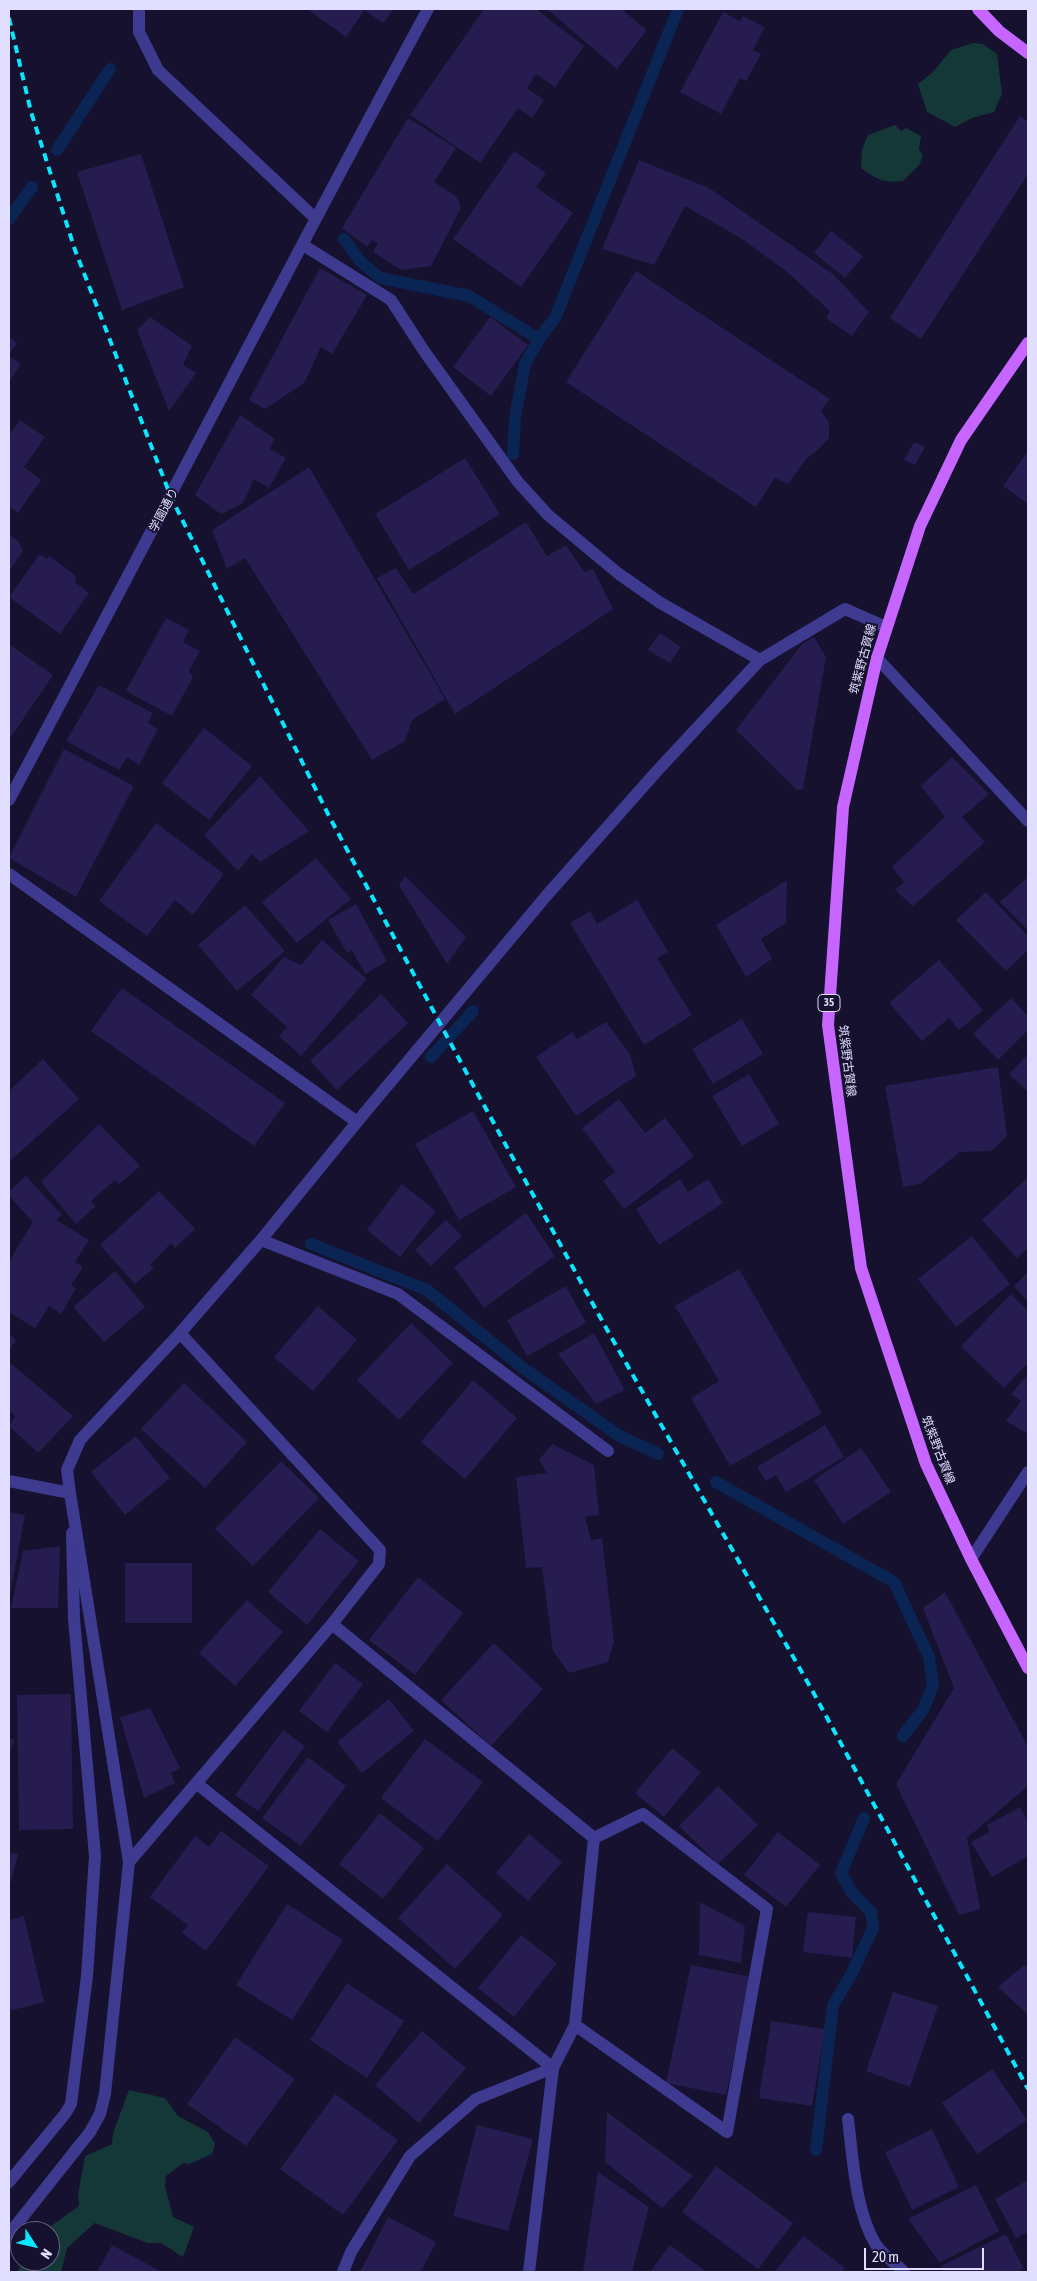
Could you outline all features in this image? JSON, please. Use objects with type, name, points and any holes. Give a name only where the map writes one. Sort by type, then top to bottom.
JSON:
[{"type":"main road","points":[[978,9],[999,31],[1028,53]]},
{"type":"main road","name":"筑紫野古賀線","points":[[1028,343],[961,440],[920,526],[876,658],[843,807],[828,1025],[861,1268],[926,1464],[971,1559],[1028,1668]]},
{"type":"street","points":[[139,9],[140,32],[158,70],[315,218]]},
{"type":"street","name":"学園通り","points":[[9,800],[302,246],[315,218],[428,9]]},
{"type":"street","points":[[302,246],[391,300],[424,351],[518,482],[548,515],[619,574],[659,602],[760,660]]},
{"type":"street","points":[[9,2182],[65,2114],[71,2104],[86,1976],[95,1856],[74,1619],[72,1518],[67,1470],[80,1440],[180,1334],[261,1240],[356,1122],[547,894],[760,660],[845,610],[886,627]]},
{"type":"street","points":[[876,658],[1028,821]]},
{"type":"street","points":[[9,874],[356,1122]]},
{"type":"street","points":[[261,1240],[398,1294],[608,1451]]},
{"type":"street","points":[[129,1862],[332,1624],[378,1564],[380,1550],[180,1334]]},
{"type":"street","points":[[971,1559],[1028,1472]]},
{"type":"street","points":[[9,1482],[70,1493]]},
{"type":"street","points":[[9,2234],[90,2132],[100,2114],[106,2085],[129,1862],[72,1518]]},
{"type":"street","points":[[332,1624],[594,1838]]},
{"type":"street","points":[[196,1783],[553,2068]]},
{"type":"street","points":[[575,2025],[727,2132],[766,1909],[643,1814],[594,1838]]},
{"type":"street","points":[[529,2272],[553,2068],[575,2025],[594,1838]]},
{"type":"street","points":[[344,2272],[352,2252],[410,2156],[476,2099],[553,2068]]},
{"type":"street","points":[[848,2119],[858,2194],[867,2222],[877,2245],[904,2272]]},
{"type":"green space","points":[[973,43],[983,44],[997,54],[1002,94],[994,112],[972,118],[955,127],[927,112],[918,84],[933,72],[951,50]]},
{"type":"green space","points":[[895,125],[901,131],[906,128],[921,136],[919,149],[923,156],[919,165],[903,181],[890,182],[876,178],[861,168],[862,149],[868,135]]},
{"type":"green space","points":[[129,2090],[165,2098],[178,2116],[208,2132],[215,2144],[212,2154],[189,2164],[183,2163],[166,2176],[165,2186],[173,2217],[194,2227],[183,2257],[161,2243],[147,2243],[95,2223],[67,2248],[61,2272],[17,2272],[60,2271],[60,2221],[58,2221],[79,2206],[78,2195],[85,2156],[112,2144],[113,2133]]},
{"type":"building","points":[[307,9],[360,9],[364,11],[346,37]]},
{"type":"building","points":[[363,9],[394,9],[383,23]]},
{"type":"building","points":[[484,9],[536,9],[584,46],[555,87],[536,74],[527,88],[544,100],[532,118],[518,108],[480,163],[410,115]]},
{"type":"building","points":[[547,9],[621,9],[647,30],[617,69]]},
{"type":"building","points":[[723,12],[740,21],[743,16],[765,27],[753,50],[761,54],[746,81],[740,78],[721,114],[680,92]]},
{"type":"building","points":[[1020,116],[1028,122],[1028,174],[921,339],[890,318]]},
{"type":"building","points":[[408,118],[456,148],[434,182],[457,197],[461,208],[431,266],[401,270],[373,252],[378,244],[372,240],[367,247],[342,228]]},
{"type":"building","points":[[514,151],[546,173],[536,187],[573,213],[521,287],[453,239]]},
{"type":"building","points":[[141,154],[184,287],[122,310],[77,172]]},
{"type":"building","points":[[639,160],[709,188],[834,275],[869,312],[852,336],[826,318],[830,311],[786,271],[742,239],[685,206],[654,265],[602,249]]},
{"type":"building","points":[[831,231],[863,256],[845,278],[814,253]]},
{"type":"building","points":[[320,268],[367,295],[332,354],[321,347],[304,383],[265,409],[249,400]]},
{"type":"building","points":[[636,271],[830,399],[821,411],[829,422],[829,438],[807,458],[788,484],[775,478],[756,507],[566,382]]},
{"type":"building","points":[[150,317],[192,346],[183,365],[196,373],[169,411],[137,330]]},
{"type":"building","points":[[490,317],[528,345],[491,396],[453,367]]},
{"type":"building","points":[[9,337],[17,343],[9,355]]},
{"type":"building","points":[[9,356],[21,364],[9,382]]},
{"type":"building","points":[[240,415],[275,439],[270,449],[286,458],[269,488],[254,479],[243,503],[221,514],[195,495]]},
{"type":"building","points":[[20,420],[45,437],[24,467],[41,480],[18,513],[9,506],[9,435]]},
{"type":"building","points":[[914,442],[925,447],[915,465],[904,460]]},
{"type":"building","points":[[1028,451],[1028,504],[1003,486]]},
{"type":"building","points":[[465,458],[500,514],[409,570],[375,514]]},
{"type":"building","points":[[309,467],[445,699],[412,720],[405,741],[372,760],[245,558],[227,569],[212,530]]},
{"type":"building","points":[[526,522],[547,556],[566,545],[584,572],[593,569],[613,609],[455,714],[377,578],[396,568],[413,594]]},
{"type":"building","points":[[9,534],[19,542],[23,551],[9,571]]},
{"type":"building","points":[[40,554],[47,559],[49,556],[76,576],[75,582],[89,593],[60,634],[9,597]]},
{"type":"building","points":[[166,618],[189,630],[183,642],[200,651],[189,671],[193,677],[172,716],[126,691]]},
{"type":"building","points":[[660,633],[681,647],[670,663],[648,650]]},
{"type":"building","points":[[814,637],[826,657],[803,789],[797,790],[736,730],[802,644]]},
{"type":"building","points":[[9,644],[53,675],[9,740]]},
{"type":"building","points":[[99,685],[153,713],[148,723],[158,729],[139,765],[127,757],[119,770],[66,741]]},
{"type":"building","points":[[204,728],[252,766],[209,820],[162,783]]},
{"type":"building","points":[[64,749],[134,786],[76,897],[9,858]]},
{"type":"building","points":[[952,757],[989,794],[962,817],[985,842],[913,906],[895,890],[904,882],[892,867],[945,817],[921,786]]},
{"type":"building","points":[[260,776],[309,831],[260,862],[252,854],[238,871],[204,835]]},
{"type":"building","points":[[156,823],[224,874],[193,915],[175,900],[147,936],[99,901]]},
{"type":"building","points":[[316,858],[351,899],[297,943],[262,902]]},
{"type":"building","points":[[405,876],[466,937],[447,964],[399,885]]},
{"type":"building","points":[[1028,877],[1028,930],[1000,902]]},
{"type":"building","points":[[787,880],[786,923],[761,939],[772,959],[746,977],[716,925]]},
{"type":"building","points":[[986,892],[1028,936],[1028,950],[1006,971],[956,920]]},
{"type":"building","points":[[637,900],[668,952],[657,958],[692,1015],[644,1045],[570,923],[590,911],[597,924]]},
{"type":"building","points":[[356,904],[387,961],[365,974],[352,950],[347,953],[328,920]]},
{"type":"building","points":[[245,905],[285,951],[237,991],[198,945]]},
{"type":"building","points":[[322,940],[367,979],[301,1056],[279,1036],[287,1027],[251,995],[284,957],[301,965]]},
{"type":"building","points":[[939,960],[983,1010],[959,1030],[949,1018],[922,1041],[889,1003]]},
{"type":"building","points":[[122,988],[285,1103],[254,1146],[91,1031]]},
{"type":"building","points":[[381,994],[408,1023],[337,1090],[310,1061]]},
{"type":"building","points":[[1011,998],[1028,1016],[1028,1030],[998,1060],[973,1034]]},
{"type":"building","points":[[742,1019],[763,1054],[713,1084],[692,1049]]},
{"type":"building","points":[[606,1022],[630,1054],[636,1076],[576,1116],[536,1057],[572,1032],[577,1039]]},
{"type":"building","points":[[1028,1054],[1028,1092],[1009,1074]]},
{"type":"building","points":[[43,1059],[79,1099],[9,1162],[9,1091]]},
{"type":"building","points":[[998,1067],[1007,1136],[991,1151],[960,1152],[920,1184],[903,1187],[885,1086]]},
{"type":"building","points":[[749,1074],[779,1124],[742,1146],[712,1096]]},
{"type":"building","points":[[619,1099],[645,1133],[665,1118],[694,1156],[624,1209],[603,1181],[615,1172],[582,1128]]},
{"type":"building","points":[[473,1111],[516,1187],[459,1220],[415,1144]]},
{"type":"building","points":[[99,1124],[140,1166],[119,1184],[115,1180],[91,1201],[96,1206],[76,1224],[41,1182]]},
{"type":"building","points":[[26,1176],[62,1215],[56,1220],[89,1240],[75,1262],[83,1267],[71,1285],[76,1288],[61,1314],[49,1306],[35,1328],[9,1312],[9,1261],[33,1222],[9,1196],[9,1191]]},
{"type":"building","points":[[1027,1178],[1028,1248],[1017,1258],[982,1220]]},
{"type":"building","points":[[680,1179],[688,1192],[708,1179],[723,1203],[659,1245],[636,1209]]},
{"type":"building","points":[[402,1184],[436,1211],[400,1257],[367,1230]]},
{"type":"building","points":[[159,1191],[195,1229],[175,1248],[171,1243],[150,1265],[154,1268],[135,1284],[100,1245]]},
{"type":"building","points":[[526,1213],[555,1256],[484,1308],[454,1267]]},
{"type":"building","points":[[446,1220],[462,1236],[431,1266],[415,1250]]},
{"type":"building","points":[[972,1236],[1010,1284],[956,1327],[918,1279]]},
{"type":"building","points":[[739,1269],[822,1413],[730,1466],[691,1398],[719,1381],[675,1306]]},
{"type":"building","points":[[115,1271],[145,1307],[104,1342],[73,1307]]},
{"type":"building","points":[[1028,1272],[1028,1302],[1014,1286]]},
{"type":"building","points":[[566,1286],[586,1323],[527,1356],[507,1320]]},
{"type":"building","points":[[1011,1294],[1028,1311],[1028,1363],[1004,1388],[961,1346]]},
{"type":"building","points":[[318,1306],[357,1340],[313,1391],[274,1357]]},
{"type":"building","points":[[411,1323],[453,1363],[399,1420],[357,1380]]},
{"type":"building","points":[[594,1333],[625,1390],[596,1404],[558,1354]]},
{"type":"building","points":[[9,1334],[16,1340],[9,1351]]},
{"type":"building","points":[[9,1362],[73,1416],[38,1453],[9,1426],[15,1416],[9,1410]]},
{"type":"building","points":[[1028,1374],[1028,1434],[1006,1421],[1021,1401],[1011,1394]]},
{"type":"building","points":[[473,1380],[517,1418],[465,1479],[421,1442]]},
{"type":"building","points":[[184,1383],[247,1442],[205,1488],[141,1429]]},
{"type":"building","points":[[825,1425],[844,1457],[786,1492],[776,1475],[766,1481],[757,1467]]},
{"type":"building","points":[[136,1436],[170,1478],[125,1515],[91,1472]]},
{"type":"building","points":[[552,1444],[594,1465],[599,1515],[585,1517],[591,1540],[602,1538],[614,1642],[608,1662],[569,1673],[553,1651],[542,1567],[526,1568],[516,1477],[547,1473],[539,1460]]},
{"type":"building","points":[[861,1448],[891,1492],[843,1524],[814,1480]]},
{"type":"building","points":[[281,1461],[319,1498],[253,1566],[215,1529]]},
{"type":"building","points":[[9,1512],[25,1515],[10,1595],[9,1595]]},
{"type":"building","points":[[320,1529],[359,1561],[307,1625],[268,1592]]},
{"type":"building","points":[[60,1546],[58,1608],[11,1608],[23,1551]]},
{"type":"building","points":[[125,1563],[192,1563],[192,1623],[125,1623]]},
{"type":"building","points":[[418,1577],[463,1613],[415,1675],[369,1640]]},
{"type":"building","points":[[945,1592],[1028,1747],[1028,1786],[967,1838],[980,1909],[959,1915],[896,1784],[954,1688],[923,1608]]},
{"type":"building","points":[[247,1600],[283,1632],[235,1686],[199,1653]]},
{"type":"building","points":[[494,1643],[543,1689],[491,1746],[441,1700]]},
{"type":"building","points":[[335,1663],[363,1684],[327,1732],[299,1711]]},
{"type":"building","points":[[71,1694],[73,1829],[19,1830],[17,1695]]},
{"type":"building","points":[[389,1699],[414,1731],[362,1773],[337,1742]]},
{"type":"building","points":[[150,1708],[180,1768],[171,1773],[175,1783],[144,1798],[120,1717]]},
{"type":"building","points":[[283,1730],[305,1746],[258,1811],[235,1795]]},
{"type":"building","points":[[9,1738],[14,1740],[9,1756]]},
{"type":"building","points":[[425,1739],[483,1782],[438,1841],[381,1798]]},
{"type":"building","points":[[672,1748],[701,1772],[664,1817],[635,1793]]},
{"type":"building","points":[[308,1757],[346,1786],[301,1846],[262,1818]]},
{"type":"building","points":[[718,1786],[758,1825],[718,1864],[679,1826]]},
{"type":"building","points":[[1020,1807],[1028,1821],[1028,1856],[992,1877],[971,1842],[989,1832],[987,1825]]},
{"type":"building","points":[[380,1813],[424,1848],[383,1899],[339,1864]]},
{"type":"building","points":[[221,1831],[269,1866],[206,1951],[182,1933],[188,1925],[150,1897],[195,1836],[209,1847]]},
{"type":"building","points":[[778,1832],[820,1865],[786,1907],[744,1875]]},
{"type":"building","points":[[529,1834],[562,1862],[528,1901],[496,1873]]},
{"type":"building","points":[[9,1852],[18,1854],[9,1889]]},
{"type":"building","points":[[447,1864],[503,1915],[455,1969],[398,1918]]},
{"type":"building","points":[[700,1902],[745,1926],[741,1963],[699,1955]]},
{"type":"building","points":[[287,1904],[343,1940],[292,2020],[236,1985]]},
{"type":"building","points":[[808,1912],[856,1917],[852,1958],[803,1952]]},
{"type":"building","points":[[24,1916],[44,2002],[9,2011],[9,1920]]},
{"type":"building","points":[[521,1935],[557,1963],[514,2017],[478,1988]]},
{"type":"building","points":[[691,1965],[751,1977],[726,2095],[666,2083]]},
{"type":"building","points":[[1023,1966],[1028,1966],[1028,2015],[998,1987]]},
{"type":"building","points":[[347,1983],[404,2021],[367,2078],[310,2040]]},
{"type":"building","points":[[893,1992],[938,2006],[910,2087],[866,2071]]},
{"type":"building","points":[[771,2021],[825,2029],[812,2106],[759,2098]]},
{"type":"building","points":[[422,2031],[466,2068],[419,2123],[375,2085]]},
{"type":"building","points":[[235,2037],[295,2079],[246,2146],[187,2104]]},
{"type":"building","points":[[992,2069],[1027,2120],[977,2154],[942,2103]]},
{"type":"building","points":[[335,2094],[398,2140],[343,2215],[280,2169]]},
{"type":"building","points":[[607,2112],[693,2176],[662,2208],[605,2162]]},
{"type":"building","points":[[477,2125],[533,2139],[508,2231],[453,2216]]},
{"type":"building","points":[[932,2129],[959,2187],[912,2210],[885,2152]]},
{"type":"building","points":[[716,2166],[793,2223],[758,2269],[682,2212]]},
{"type":"building","points":[[598,2172],[649,2207],[632,2272],[583,2272]]},
{"type":"building","points":[[1028,2180],[1028,2232],[1016,2238],[995,2199]]},
{"type":"building","points":[[976,2185],[999,2231],[940,2263],[908,2219]]},
{"type":"building","points":[[388,2217],[436,2242],[421,2272],[360,2272]]},
{"type":"building","points":[[1006,2234],[1024,2269],[1016,2272],[944,2272],[941,2266]]},
{"type":"building","points":[[803,2236],[845,2268],[842,2272],[775,2272]]},
{"type":"building","points":[[112,2245],[162,2272],[97,2272]]},
{"type":"building","points":[[670,2245],[707,2272],[650,2272]]},
{"type":"waterway","points":[[344,239],[360,261],[380,278],[469,296],[534,336],[541,336],[555,318],[678,9]]},
{"type":"waterway","points":[[57,150],[110,69]]},
{"type":"waterway","points":[[9,219],[32,187]]},
{"type":"waterway","points":[[513,454],[515,417],[525,364],[541,336]]},
{"type":"waterway","points":[[431,1057],[473,1011]]},
{"type":"waterway","points":[[311,1244],[427,1290],[523,1368],[618,1435],[658,1454]]},
{"type":"waterway","points":[[716,1482],[894,1582],[929,1657],[933,1685],[923,1710],[903,1736]]},
{"type":"waterway","points":[[816,2150],[833,2005],[852,1973],[873,1928],[871,1912],[852,1893],[841,1873],[864,1818]]},
{"type":"railway","points":[[9,18],[31,112],[75,250],[171,497],[329,816],[480,1098],[605,1326],[812,1690],[1028,2089]]}]
